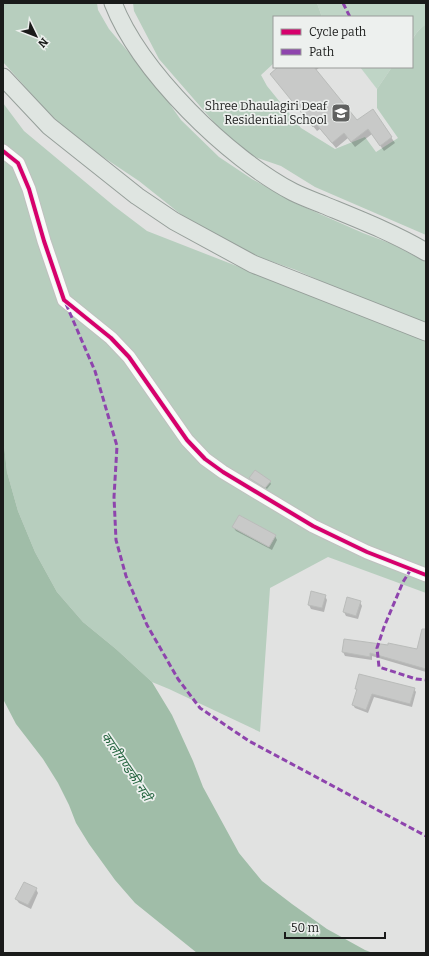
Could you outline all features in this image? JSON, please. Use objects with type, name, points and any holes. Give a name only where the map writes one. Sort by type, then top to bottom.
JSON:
[{"type":"main road","points":[[113,3],[127,30],[147,61],[167,86],[203,125],[235,153],[260,172],[293,192],[382,230],[426,252]]},
{"type":"main road","points":[[3,77],[49,126],[137,196],[174,222],[253,264],[426,332]]},
{"type":"street","points":[[3,150],[18,163],[29,190],[64,300],[111,338],[129,357],[187,440],[205,459],[223,472],[313,526],[367,552],[426,575]]},
{"type":"shaded area","points":[[3,3],[97,3],[98,10],[109,29],[157,86],[181,120],[219,157],[252,179],[295,203],[392,244],[426,262],[426,324],[379,307],[296,270],[228,246],[198,228],[139,181],[76,139],[45,109],[3,62]]},
{"type":"shaded area","points":[[133,3],[317,3],[322,16],[273,16],[273,64],[261,75],[267,86],[301,128],[335,149],[365,137],[376,152],[398,138],[377,108],[377,89],[391,68],[413,68],[413,38],[426,24],[426,235],[315,187],[281,166],[249,155],[219,128],[159,59],[134,11]]},
{"type":"shaded area","points":[[317,3],[426,3],[426,24],[413,38],[413,16],[322,16]]},
{"type":"shaded area","points":[[361,68],[391,68],[377,89]]},
{"type":"shaded area","points":[[3,103],[24,131],[114,206],[147,231],[426,340],[426,593],[328,557],[270,588],[260,732],[152,682],[116,649],[83,622],[57,592],[35,552],[18,511],[7,472],[3,436]]},
{"type":"water","name":"कालीगण्डकी नदी","points":[[3,436],[7,472],[18,511],[35,552],[57,592],[83,622],[116,649],[152,682],[172,715],[203,787],[239,853],[262,881],[292,904],[327,929],[373,953],[197,953],[135,903],[115,880],[89,844],[76,823],[58,783],[43,759],[16,724],[3,699]]},
{"type":"building","points":[[277,68],[315,68],[357,120],[373,109],[392,137],[380,146],[368,129],[351,142],[344,133],[332,143],[316,124],[313,127],[270,74]]},
{"type":"building","points":[[255,470],[271,481],[265,488],[249,478]]},
{"type":"building","points":[[239,515],[276,535],[269,547],[232,527]]},
{"type":"building","points":[[311,591],[326,595],[322,608],[308,605]]},
{"type":"building","points":[[347,597],[361,601],[356,616],[343,612]]},
{"type":"building","points":[[422,629],[426,629],[426,669],[370,653],[370,657],[342,652],[344,639],[388,645],[388,643],[417,649]]},
{"type":"building","points":[[359,674],[415,688],[410,704],[372,694],[366,710],[352,705],[357,689],[355,689]]},
{"type":"building","points":[[24,882],[37,888],[28,905],[15,899]]},
{"type":"marked path","points":[[343,3],[350,16]]},
{"type":"marked path","points":[[66,304],[95,371],[117,446],[114,497],[116,540],[126,576],[147,625],[178,679],[200,708],[249,741],[426,836]]},
{"type":"marked path","points":[[411,569],[403,582],[377,648],[379,667],[416,679],[426,680]]},
{"type":"cycle path","points":[[3,151],[18,163],[29,189],[44,241],[64,300],[111,338],[129,357],[187,440],[205,459],[223,472],[313,526],[367,552],[426,575]]},
{"type":"place","name":"Shree Dhaulagiri Deaf Residential School","points":[[341,113]]}]
